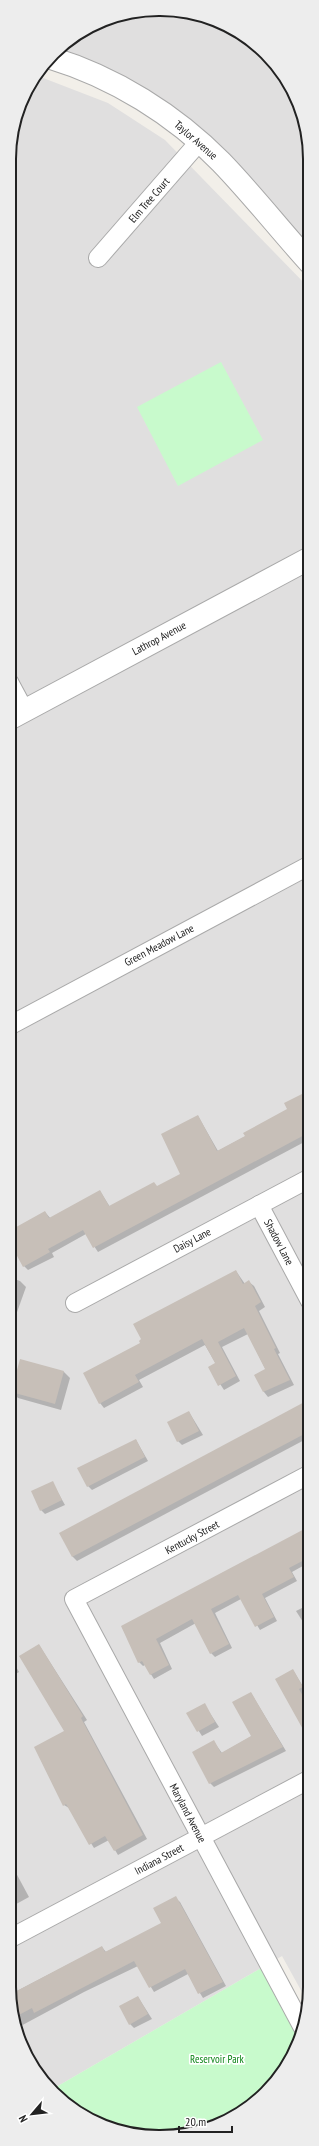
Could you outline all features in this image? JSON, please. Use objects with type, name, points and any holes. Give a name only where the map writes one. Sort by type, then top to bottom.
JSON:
[{"type":"street","name":"Taylor Avenue","points":[[56,60],[97,76],[133,95],[171,119],[200,142],[221,162],[303,255]]},
{"type":"street","name":"Elm Tree Court","points":[[98,258],[200,142]]},
{"type":"street","name":"Lathrop Avenue","points":[[17,714],[303,562]]},
{"type":"street","name":"Green Meadow Lane","points":[[16,1022],[303,869]]},
{"type":"street","name":"Daisy Lane","points":[[75,1303],[303,1182]]},
{"type":"street","name":"Shadow Lane","points":[[259,1205],[303,1288]]},
{"type":"street","name":"Kentucky Street","points":[[74,1600],[303,1478]]},
{"type":"street","name":"Maryland Avenue","points":[[74,1600],[299,2020]]},
{"type":"street","name":"Indiana Street","points":[[16,1935],[303,1783]]},
{"type":"shaded area","points":[[150,16],[169,16],[197,21],[223,31],[239,40],[261,58],[279,80],[288,96],[298,122],[303,150],[303,242],[248,182],[61,55],[80,40],[105,27],[122,21]]},
{"type":"shaded area","points":[[42,77],[108,103],[165,140],[303,282],[303,1994],[282,1956],[57,2087],[35,2058],[21,2024],[16,1996],[16,150],[24,113],[35,88]]},
{"type":"green space","points":[[221,362],[263,440],[178,486],[137,407]]},
{"type":"green space","name":"Reservoir Park","points":[[268,1964],[299,2020],[292,2041],[284,2058],[261,2088],[231,2111],[197,2125],[169,2130],[150,2130],[122,2125],[88,2111],[57,2087]]},
{"type":"building","points":[[303,1094],[303,1136],[93,1248],[83,1230],[48,1249],[50,1252],[23,1267],[16,1254],[16,1227],[45,1211],[49,1218],[100,1190],[109,1206],[154,1182],[157,1186],[180,1174],[161,1134],[198,1115],[217,1151],[245,1136],[243,1133],[287,1109],[284,1103]]},
{"type":"building","points":[[236,1270],[243,1284],[249,1280],[261,1302],[255,1306],[276,1348],[274,1349],[290,1380],[263,1392],[254,1375],[265,1369],[244,1328],[218,1342],[236,1376],[218,1386],[208,1367],[215,1363],[202,1339],[135,1375],[139,1382],[99,1404],[83,1373],[140,1343],[139,1341],[141,1339],[133,1324]]},
{"type":"building","points":[[20,1359],[64,1371],[55,1404],[16,1393],[16,1374]]},
{"type":"building","points":[[303,1403],[303,1435],[72,1557],[59,1533]]},
{"type":"building","points":[[189,1411],[199,1431],[177,1442],[167,1422]]},
{"type":"building","points":[[136,1439],[145,1457],[87,1487],[77,1468]]},
{"type":"building","points":[[53,1481],[62,1500],[40,1511],[31,1491]]},
{"type":"building","points":[[303,1530],[303,1561],[289,1568],[294,1577],[262,1594],[274,1617],[255,1627],[238,1595],[211,1609],[229,1644],[210,1654],[192,1619],[156,1639],[169,1665],[150,1675],[142,1661],[138,1663],[121,1626]]},
{"type":"building","points":[[39,1644],[83,1716],[81,1718],[143,1835],[114,1851],[105,1836],[89,1845],[66,1804],[63,1806],[34,1747],[64,1731],[19,1656]]},
{"type":"building","points":[[293,1669],[303,1687],[299,1689],[303,1696],[303,1729],[275,1679]]},
{"type":"building","points":[[251,1692],[283,1747],[209,1784],[192,1752],[214,1740],[221,1753],[251,1736],[232,1702]]},
{"type":"building","points":[[205,1703],[215,1722],[197,1732],[186,1713]]},
{"type":"building","points":[[176,1896],[223,1982],[198,1994],[185,1969],[149,1988],[134,1961],[34,2013],[32,2008],[19,2015],[16,1991],[102,1946],[105,1952],[161,1923],[153,1908]]},
{"type":"building","points":[[138,1996],[148,2014],[129,2025],[119,2006]]}]
